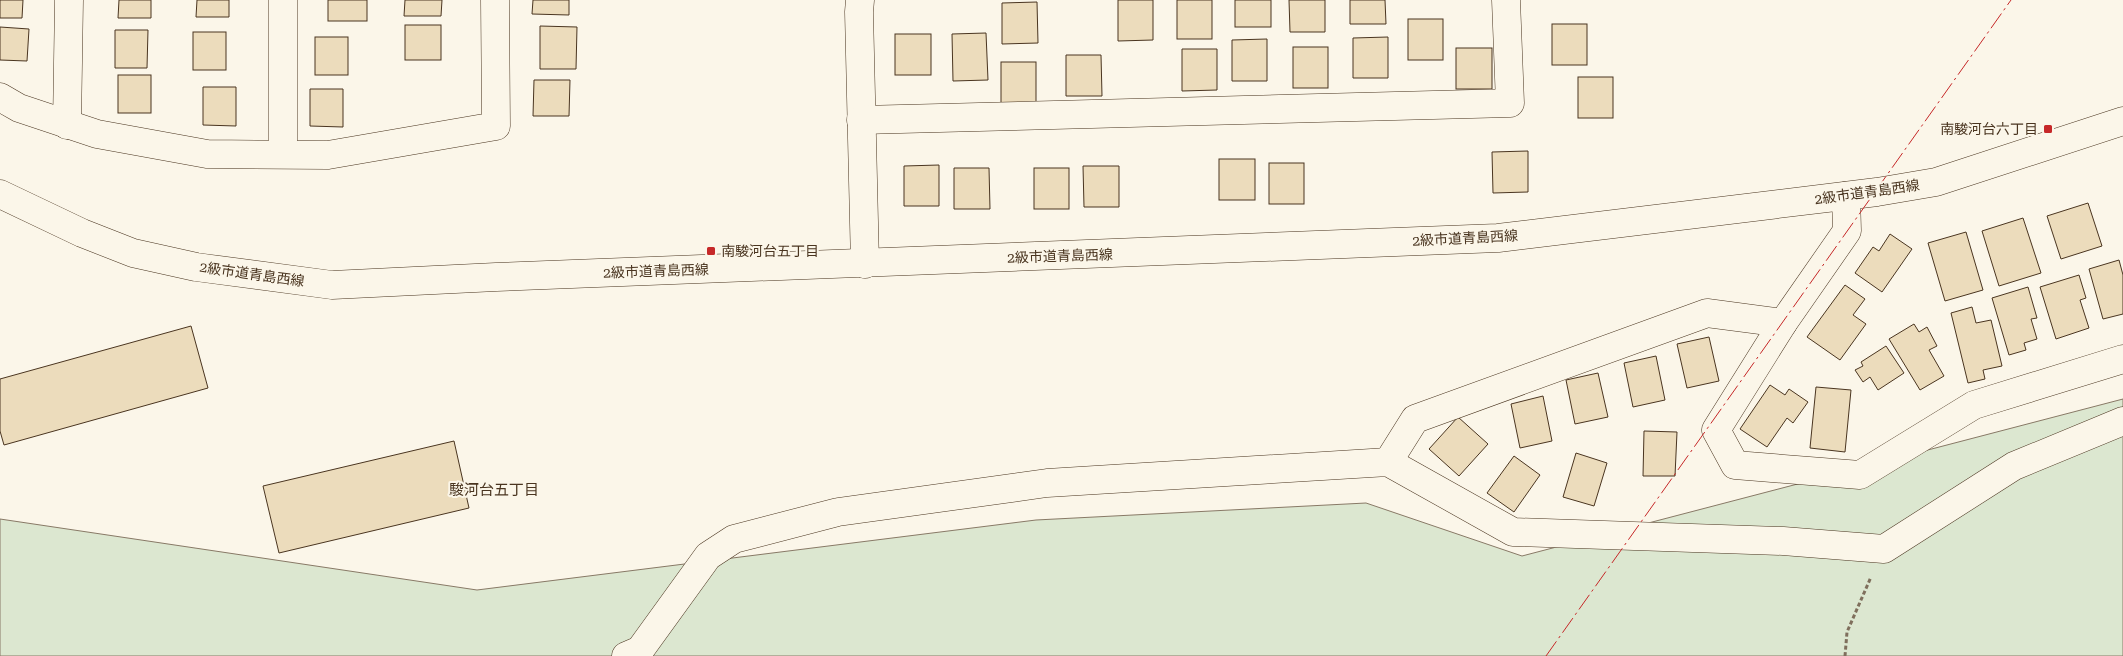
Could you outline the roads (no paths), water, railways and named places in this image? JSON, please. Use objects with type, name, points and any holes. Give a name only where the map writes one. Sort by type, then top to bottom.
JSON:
[{"type":"street","points":[[67,124],[69,0]]},
{"type":"street","points":[[283,0],[283,154]]},
{"type":"street","points":[[0,97],[19,108],[97,134],[207,154],[328,155],[496,126],[495,0]]},
{"type":"street","points":[[860,0],[865,264]]},
{"type":"street","points":[[861,120],[1510,103],[1506,0]]},
{"type":"street","name":"2級市道青島西線","points":[[0,194],[82,234],[133,253],[196,267],[332,285],[1498,238],[1846,196],[1936,182],[2123,121]]},
{"type":"street","points":[[1846,196],[1847,231],[1783,323],[1716,430],[1735,464],[1860,475],[1974,405],[2123,359]]},
{"type":"street","points":[[1388,462],[1415,420],[1707,313],[1783,323]]},
{"type":"street","points":[[626,656],[640,650],[708,556],[734,539],[838,512],[1047,484],[1388,462],[1513,532],[1782,541],[1884,549],[2014,466],[2123,422]]},
{"type":"place","name":"南駿河台六丁目","points":[[2048,129]]},
{"type":"place","name":"南駿河台五丁目","points":[[711,251]]},
{"type":"district","name":"駿河台五丁目","points":[[494,490]]}]
